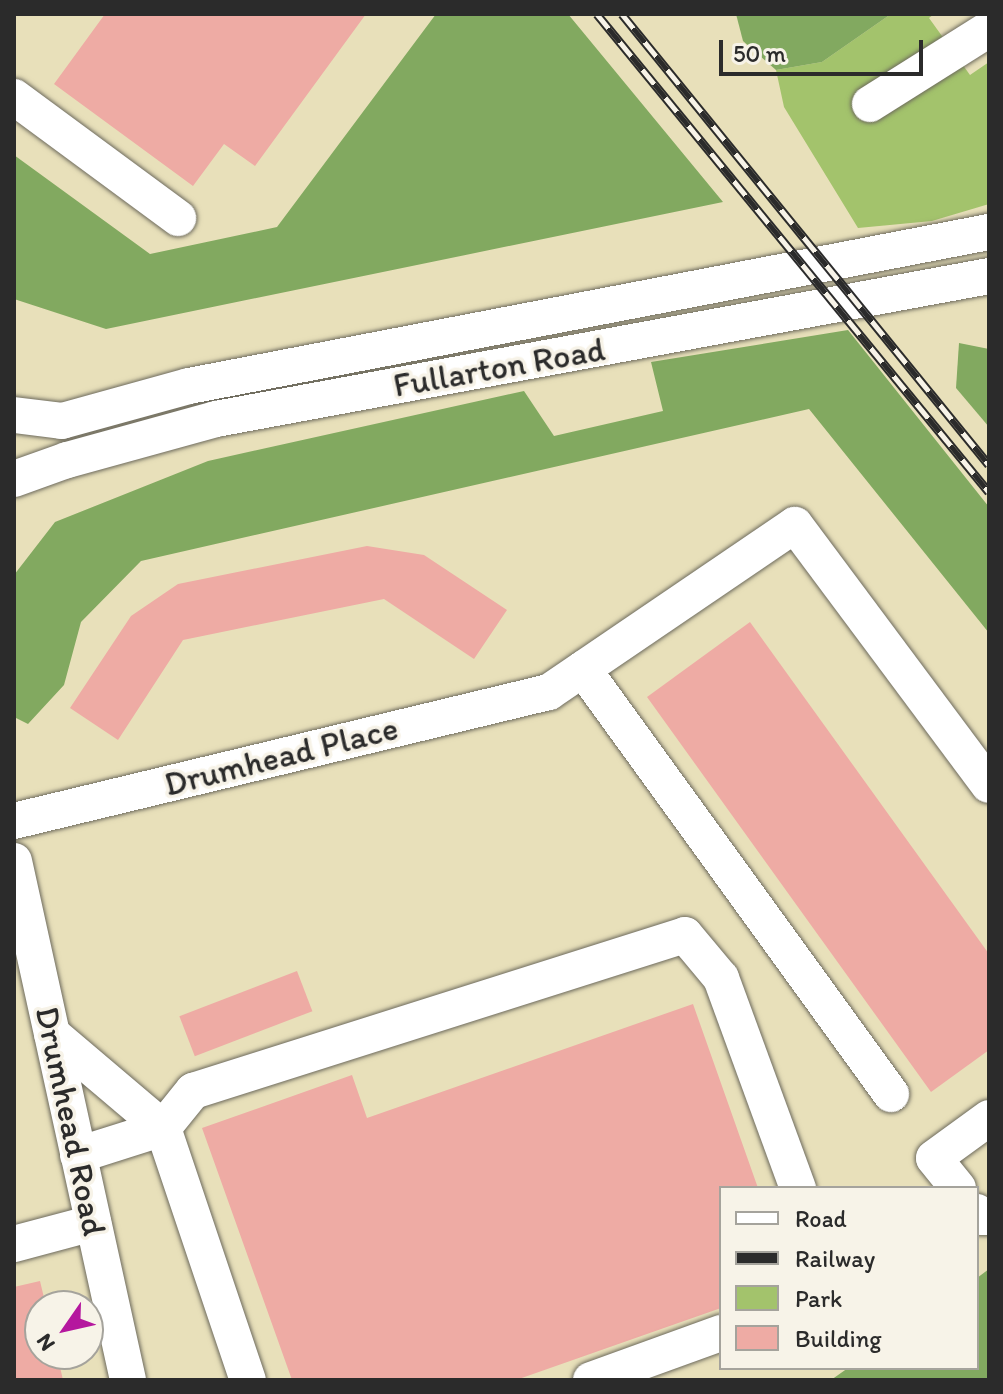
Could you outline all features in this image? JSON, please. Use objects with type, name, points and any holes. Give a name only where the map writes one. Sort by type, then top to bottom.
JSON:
[{"type":"street","points":[[870,104],[989,29]]},
{"type":"street","points":[[14,97],[178,218]]},
{"type":"street","name":"Fullarton Road","points":[[14,415],[62,421],[205,383],[989,232]]},
{"type":"street","name":"Fullarton Road","points":[[14,479],[67,460],[216,419],[989,276]]},
{"type":"street","points":[[891,1094],[583,669],[795,525],[989,785]]},
{"type":"street","name":"Drumhead Place","points":[[14,821],[549,692],[583,669]]},
{"type":"street","name":"Drumhead Road","points":[[14,861],[128,1380]]},
{"type":"street","points":[[78,1155],[163,1128],[193,1091],[685,935],[721,978],[797,1186]]},
{"type":"street","points":[[52,1034],[163,1128],[248,1380]]},
{"type":"street","points":[[956,1186],[934,1158],[989,1118]]},
{"type":"street","points":[[14,1244],[93,1223]]},
{"type":"street","points":[[591,1380],[719,1334]]},
{"type":"green space","points":[[436,14],[568,14],[723,202],[106,329],[14,299],[14,155],[150,254],[277,227]]},
{"type":"green space","points":[[736,14],[891,14],[822,62],[776,70],[743,41]]},
{"type":"green space","points":[[891,14],[934,14],[929,18],[970,75],[989,62],[989,204],[932,221],[858,228],[784,107],[776,70],[822,62]]},
{"type":"green space","points":[[848,330],[989,507],[989,633],[809,409],[141,561],[81,622],[64,685],[28,724],[14,717],[14,575],[55,522],[208,461],[524,391],[554,436],[663,411],[651,362]]},
{"type":"green space","points":[[959,343],[989,349],[989,427],[956,388]]},
{"type":"green space","points":[[989,1269],[989,1380],[831,1380],[845,1370],[979,1370],[979,1276]]},
{"type":"building","points":[[105,14],[366,14],[255,166],[224,144],[193,186],[54,84]]},
{"type":"building","points":[[367,546],[424,555],[507,610],[474,659],[384,599],[183,640],[118,740],[70,708],[131,616],[178,584]]},
{"type":"building","points":[[750,622],[989,954],[989,1050],[931,1092],[647,697]]},
{"type":"building","points":[[297,971],[312,1011],[195,1056],[179,1016]]},
{"type":"building","points":[[693,1004],[757,1186],[719,1186],[719,1309],[516,1380],[292,1380],[202,1128],[352,1075],[367,1118]]},
{"type":"building","points":[[40,1281],[42,1290],[24,1290],[24,1370],[61,1370],[63,1380],[14,1380],[14,1287]]},
{"type":"railway","points":[[597,14],[989,492]]},
{"type":"railway","points":[[622,14],[989,465]]}]
